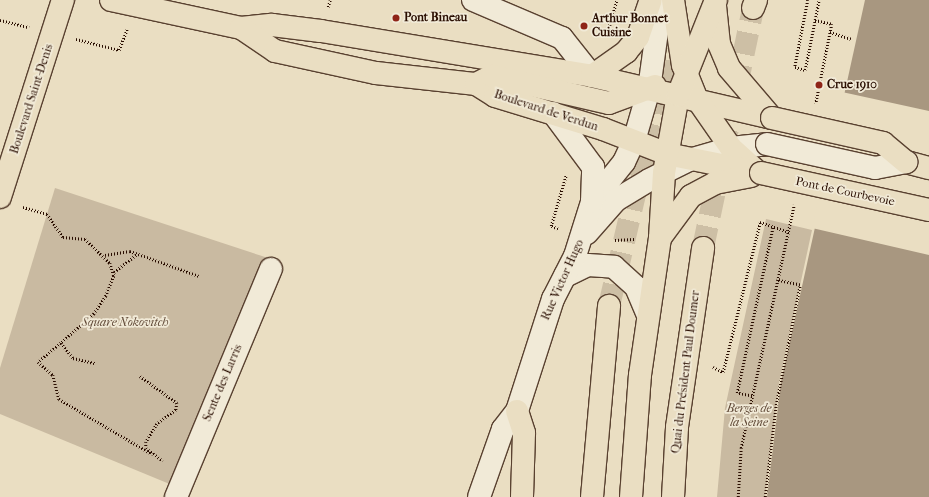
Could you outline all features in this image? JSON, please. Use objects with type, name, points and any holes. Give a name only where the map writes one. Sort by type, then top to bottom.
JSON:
[{"type":"main road","name":"Boulevard Saint-Denis","points":[[0,197],[63,36],[63,0]]},
{"type":"main road","name":"Boulevard de Verdun","points":[[111,0],[241,28],[272,25],[328,32],[592,76],[772,118]]},
{"type":"main road","points":[[592,76],[626,52],[638,37],[651,0]]},
{"type":"main road","points":[[631,497],[648,315],[650,239],[666,163],[687,97],[687,63],[673,0]]},
{"type":"main road","points":[[476,84],[492,76],[609,103],[649,89],[687,63],[716,1]]},
{"type":"main road","points":[[716,1],[720,44],[729,68],[772,118],[883,143],[906,162],[929,168]]},
{"type":"main road","name":"Boulevard de Verdun","points":[[241,28],[275,51],[312,60],[376,73],[476,84],[495,96],[553,113],[634,141],[666,163]]},
{"type":"main road","points":[[687,97],[731,148],[761,173]]},
{"type":"main road","points":[[689,160],[761,173]]},
{"type":"main road","points":[[650,239],[678,210],[702,189],[761,173]]},
{"type":"main road","name":"Pont de Courbevoie","points":[[761,173],[929,210]]},
{"type":"main road","name":"Quai du Président Paul Doumer","points":[[673,497],[677,427],[703,248]]},
{"type":"main road","points":[[592,497],[610,306]]},
{"type":"main road","points":[[516,411],[524,433],[522,497]]},
{"type":"street","points":[[473,0],[562,38],[592,76]]},
{"type":"street","points":[[592,202],[624,162],[634,141],[649,89],[657,30],[656,0]]},
{"type":"street","name":"Rue Victor Hugo","points":[[479,497],[503,429],[516,411],[543,327],[581,242],[592,202],[593,167],[577,143],[553,113]]},
{"type":"street","points":[[581,242],[616,200],[666,163],[689,160],[731,148],[767,144],[875,168],[906,162]]},
{"type":"street","points":[[565,276],[588,265],[614,267],[634,283],[648,315]]},
{"type":"street","name":"Sente des Larris","points":[[176,497],[271,269]]},
{"type":"path","points":[[808,0],[794,67],[805,70],[819,0]]},
{"type":"path","points":[[0,20],[31,28]]},
{"type":"path","points":[[815,20],[832,24]]},
{"type":"path","points":[[830,32],[851,39]]},
{"type":"path","points":[[63,36],[120,50]]},
{"type":"path","points":[[562,224],[561,231],[550,226],[577,143]]},
{"type":"path","points":[[20,206],[47,214],[63,237],[85,239],[105,255],[114,272]]},
{"type":"path","points":[[713,367],[723,372],[760,222],[789,232],[777,280],[741,448],[738,497]]},
{"type":"path","points":[[752,396],[737,393],[773,227]]},
{"type":"path","points":[[612,240],[650,239]]},
{"type":"path","points":[[105,255],[116,252],[136,255],[199,276]]},
{"type":"path","points":[[136,255],[114,272],[94,314],[38,362],[53,375],[59,399],[152,454],[186,472]]},
{"type":"path","points":[[765,497],[776,405],[800,285],[777,280]]},
{"type":"path","points":[[61,343],[73,358],[95,363]]},
{"type":"path","points":[[140,376],[176,403],[176,410],[157,424],[146,442],[146,448],[152,454]]},
{"type":"green space","name":"Square Nokovitch","points":[[55,188],[268,258],[172,485],[0,414],[0,368]]},
{"type":"green space","name":"Berges de la Seine","points":[[766,219],[812,230],[779,383],[765,497],[717,497],[725,408]]},
{"type":"shaded area","points":[[865,0],[929,0],[929,497],[767,497],[781,382]]},
{"type":"pier","points":[[842,92],[929,111],[929,255],[812,228]]},
{"type":"tunnel","points":[[703,248],[753,8]]},
{"type":"tunnel","points":[[609,306],[676,19]]},
{"type":"place","name":"Pont Bineau","points":[[396,18]]},
{"type":"place","name":"Arthur Bonnet Cuisine","points":[[584,26]]},
{"type":"place","name":"Crue 1910","points":[[819,85]]}]
